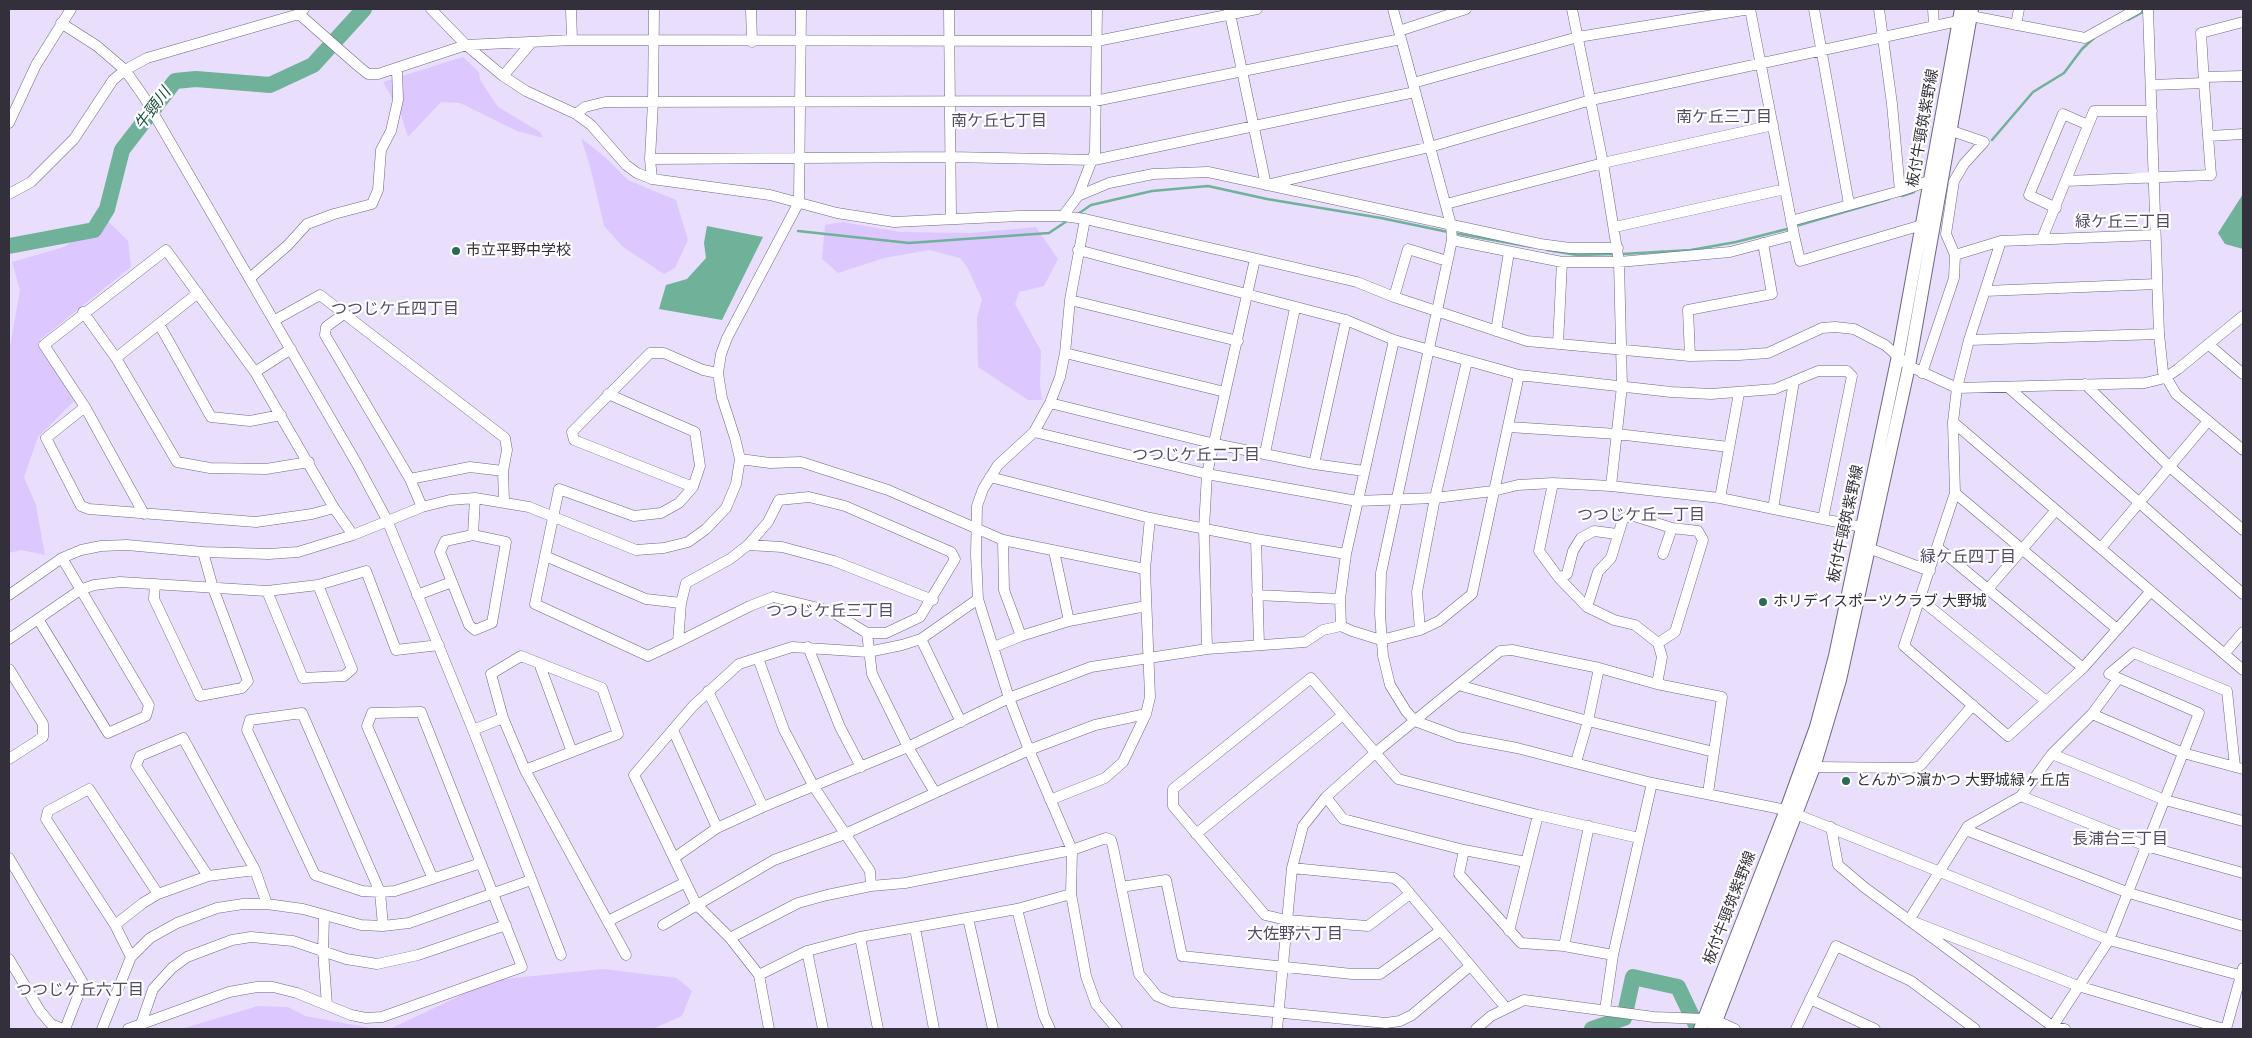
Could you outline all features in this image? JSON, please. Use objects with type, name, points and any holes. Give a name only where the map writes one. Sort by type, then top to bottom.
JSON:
[{"type":"main road","name":"板付牛頸筑紫野線","points":[[1709,1024],[1791,812],[1816,728],[1863,547],[1909,366],[1949,130],[1966,14]]},
{"type":"main road","name":"板付牛頸筑紫野線","points":[[1791,812],[1814,767],[1840,680],[1863,547],[1862,526],[1966,14]]},
{"type":"street","points":[[9,123],[36,65],[71,9]]},
{"type":"street","points":[[431,9],[466,46],[503,76],[526,91],[576,114],[591,125],[626,165],[637,173],[652,178],[770,195],[837,213],[894,222],[951,218],[1063,216],[1085,219],[1357,282],[1394,297],[1527,340],[1690,356],[1768,353],[1822,328],[1835,327],[1854,329],[1885,345],[1909,366],[1957,388],[2145,383],[2164,378],[2243,316]]},
{"type":"street","points":[[571,9],[572,40]]},
{"type":"street","points":[[652,178],[650,159],[654,102],[654,9]]},
{"type":"street","points":[[751,9],[752,42]]},
{"type":"street","points":[[9,594],[62,558],[81,550],[101,546],[126,545],[203,552],[269,554],[298,552],[353,535],[422,507],[450,500],[475,498],[504,501],[530,507],[636,550],[664,548],[688,542],[706,529],[726,508],[736,484],[740,459],[722,398],[718,373],[720,354],[726,338],[799,202],[801,9]]},
{"type":"street","points":[[949,9],[951,218]]},
{"type":"street","points":[[1063,216],[1078,196],[1094,160],[1096,9]]},
{"type":"street","points":[[9,194],[31,182],[74,139],[113,80],[125,70],[147,58],[302,12],[310,22],[368,74],[378,74],[466,46],[572,40],[752,42],[800,40],[1097,41],[1230,11],[1257,9]]},
{"type":"street","points":[[1393,9],[1452,225],[1452,240],[1448,261],[1381,573],[1381,640],[1390,686],[1396,698],[1415,721],[1458,737],[1576,762],[1652,783],[1708,793],[1791,812],[2109,940],[2242,973],[2225,1029],[2078,986],[1908,920]]},
{"type":"street","points":[[576,114],[585,107],[605,102],[1095,102],[1242,73],[1400,35],[1466,9]]},
{"type":"street","points":[[1572,9],[1618,248],[1623,348],[1622,386],[1611,486]]},
{"type":"street","points":[[650,159],[950,157],[1094,160],[1254,127],[1414,88],[1578,37],[1750,9],[1800,261],[1922,225]]},
{"type":"street","points":[[1814,9],[1849,204]]},
{"type":"street","points":[[1879,9],[1884,38],[1900,191]]},
{"type":"street","points":[[1932,9],[1934,25]]},
{"type":"street","points":[[2016,24],[2019,9]]},
{"type":"street","points":[[1266,185],[1430,147],[1591,100],[1884,38],[1934,25],[1966,14],[2086,38],[2137,9]]},
{"type":"street","points":[[2148,9],[2159,334],[2164,378],[2176,394],[2243,450]]},
{"type":"street","points":[[1230,11],[1266,185]]},
{"type":"street","points":[[2066,182],[2211,175],[2201,33],[2243,22]]},
{"type":"street","points":[[61,23],[96,46],[125,70],[144,97],[291,349],[387,520],[474,730],[561,955]]},
{"type":"street","points":[[503,76],[532,42]]},
{"type":"street","points":[[250,278],[288,245],[307,224],[334,214],[372,204],[378,190],[381,150],[391,131],[398,100],[396,69]]},
{"type":"street","points":[[2151,85],[2243,76]]},
{"type":"street","points":[[2042,239],[2094,111],[2152,111]]},
{"type":"street","points":[[2056,208],[2029,195],[2063,114],[2088,125]]},
{"type":"street","points":[[1446,204],[1603,163],[1773,125]]},
{"type":"street","points":[[1922,373],[1954,278],[1955,255],[1946,234],[1954,181],[1964,164],[1984,142],[1949,130]]},
{"type":"street","points":[[2209,136],[2243,134]]},
{"type":"street","points":[[1078,196],[1109,183],[1153,174],[1184,171],[1208,172],[1452,225],[1570,248],[1618,248]]},
{"type":"street","points":[[1791,221],[1900,191],[1932,180]]},
{"type":"street","points":[[1615,227],[1785,189]]},
{"type":"street","points":[[1085,219],[1070,300],[1065,353],[1060,377],[1050,403],[1034,432],[998,465],[990,477],[977,506],[978,600],[1029,750],[1072,850],[1071,894],[1086,976],[1096,1004],[1114,1028]]},
{"type":"street","points":[[1452,240],[1562,262],[1619,262],[1730,252],[1794,235]]},
{"type":"street","points":[[1955,255],[2001,241],[2155,235]]},
{"type":"street","points":[[2001,241],[1969,340],[1957,388],[1954,422],[1955,493],[1904,646],[2008,736],[2082,668],[2151,591]]},
{"type":"street","points":[[1690,356],[1688,310],[1772,294],[1763,243]]},
{"type":"street","points":[[1394,297],[1408,249],[1448,261]]},
{"type":"street","points":[[144,514],[85,407],[44,345],[83,312],[166,250],[256,372],[334,508],[353,535]]},
{"type":"street","points":[[1078,250],[1346,320],[1394,340],[1429,348],[1519,375],[1671,392],[1739,393],[1774,388],[1818,371],[1847,371],[1852,376],[1823,519]]},
{"type":"street","points":[[1496,331],[1508,252]]},
{"type":"street","points":[[1208,649],[1204,528],[1207,474],[1255,259]]},
{"type":"street","points":[[1558,344],[1562,262]]},
{"type":"street","points":[[1985,291],[2157,284]]},
{"type":"street","points":[[116,358],[198,293]]},
{"type":"street","points":[[274,320],[320,294],[505,438],[507,450],[503,470],[504,501]]},
{"type":"street","points":[[1070,300],[1238,341]]},
{"type":"street","points":[[1265,453],[1295,308]]},
{"type":"street","points":[[83,312],[116,358],[177,462],[210,468],[266,469],[309,462]]},
{"type":"street","points":[[345,313],[326,327],[325,334],[410,479],[422,507]]},
{"type":"street","points":[[1314,464],[1346,320]]},
{"type":"street","points":[[159,324],[211,417],[250,420],[281,414]]},
{"type":"street","points":[[1969,340],[2159,334]]},
{"type":"street","points":[[1341,626],[1340,599],[1346,554],[1394,340]]},
{"type":"street","points":[[2208,344],[2243,374]]},
{"type":"street","points":[[256,372],[291,349]]},
{"type":"street","points":[[693,487],[574,440],[572,432],[644,358],[656,352],[664,352],[703,370],[718,373]]},
{"type":"street","points":[[1065,353],[1225,392]]},
{"type":"street","points":[[1420,630],[1417,592],[1435,498],[1467,360]]},
{"type":"street","points":[[674,858],[717,828],[763,806],[814,787],[908,747],[1010,698],[1091,668],[1208,649],[1305,642],[1323,630],[1341,626],[1352,632],[1381,640],[1420,630],[1439,620],[1472,594],[1519,375]]},
{"type":"street","points":[[1773,509],[1794,381]]},
{"type":"street","points":[[2085,384],[2171,468],[2243,530]]},
{"type":"street","points":[[2008,387],[2243,594]]},
{"type":"street","points":[[1720,498],[1739,393]]},
{"type":"street","points":[[608,394],[696,432],[700,466],[693,487],[679,503],[661,513],[634,516],[559,489],[535,604],[648,656],[678,642],[750,606],[773,597],[831,611],[866,633],[886,633],[920,617],[933,600],[955,559],[951,552],[845,506],[809,497],[779,500],[768,522],[748,545],[730,559],[686,583],[681,603],[678,642]]},
{"type":"street","points":[[1050,403],[1215,444],[1314,464],[1364,471]]},
{"type":"street","points":[[85,407],[46,438],[81,506],[89,509],[256,522],[312,514],[334,508]]},
{"type":"street","points":[[2101,548],[2171,468],[2208,420]]},
{"type":"street","points":[[1954,422],[2243,670]]},
{"type":"street","points":[[1508,427],[1617,434],[1728,447]]},
{"type":"street","points":[[1034,432],[1207,474],[1357,501],[1435,498],[1493,491],[1518,484],[1553,483],[1611,486],[1720,498],[1862,526]]},
{"type":"street","points":[[740,459],[770,463],[801,462],[842,473],[888,490],[976,530],[1003,540],[1145,570]]},
{"type":"street","points":[[410,479],[470,467],[503,470]]},
{"type":"street","points":[[990,477],[1150,518],[1256,539],[1346,554]]},
{"type":"street","points":[[1553,483],[1539,551],[1559,578],[1587,608],[1614,620],[1635,625],[1658,643],[1662,657],[1657,684]]},
{"type":"street","points":[[1955,493],[2117,629]]},
{"type":"street","points":[[473,536],[475,498]]},
{"type":"street","points":[[1988,589],[2056,510]]},
{"type":"street","points":[[1587,608],[1598,572],[1611,558],[1623,519],[1631,515],[1672,528],[1698,531],[1704,540],[1675,632],[1658,643]]},
{"type":"street","points":[[1050,800],[1105,778],[1124,762],[1146,714],[1150,697],[1145,570],[1150,518]]},
{"type":"street","points":[[1663,554],[1672,528]]},
{"type":"street","points":[[1559,578],[1567,574],[1573,551],[1581,538],[1594,531],[1617,534]]},
{"type":"street","points":[[473,536],[506,542],[492,623],[475,630],[469,625],[452,582],[440,552],[445,541],[473,536]]},
{"type":"street","points":[[1256,539],[1259,645]]},
{"type":"street","points":[[1003,540],[1004,590],[1021,636]]},
{"type":"street","points":[[748,545],[782,547],[834,561],[933,600]]},
{"type":"street","points":[[1863,547],[1930,571]]},
{"type":"street","points":[[1938,547],[2082,668]]},
{"type":"street","points":[[1054,551],[1069,620]]},
{"type":"street","points":[[155,584],[154,599],[200,696],[242,688],[248,681],[203,552]]},
{"type":"street","points":[[545,556],[646,599],[681,603]]},
{"type":"street","points":[[38,619],[108,732],[146,716],[150,705],[62,558]]},
{"type":"street","points":[[9,639],[80,590],[94,585],[120,582],[267,591],[318,585],[366,571],[396,650],[439,645]]},
{"type":"street","points":[[417,595],[452,582]]},
{"type":"street","points":[[267,591],[303,678],[344,676],[352,669],[318,585]]},
{"type":"street","points":[[1257,595],[1340,599]]},
{"type":"street","points":[[1920,599],[2046,701]]},
{"type":"street","points":[[769,1029],[759,975],[730,938],[696,904],[684,883],[634,775],[708,691],[739,664],[792,646],[868,652],[921,639],[978,600]]},
{"type":"street","points":[[994,647],[1069,620],[1146,606]]},
{"type":"street","points":[[2224,654],[2243,632]]},
{"type":"street","points":[[866,633],[872,674],[908,747],[934,791]]},
{"type":"street","points":[[921,639],[961,722]]},
{"type":"street","points":[[808,647],[840,727],[861,767]]},
{"type":"street","points":[[1277,1029],[1292,868],[1303,826],[1326,797],[1375,753],[1500,651],[1512,650],[1599,668],[1657,684],[1722,697],[1708,793]]},
{"type":"street","points":[[2051,1028],[2109,940],[2129,893],[2146,846],[2165,800],[2183,753],[2198,713],[2109,674],[2134,654],[2227,691],[2239,768],[2183,753],[2092,714]]},
{"type":"street","points":[[525,770],[618,734],[602,688],[521,656],[491,674],[503,718],[525,770],[626,955]]},
{"type":"street","points":[[758,658],[784,730],[814,787],[870,871],[871,886]]},
{"type":"street","points":[[539,664],[572,752]]},
{"type":"street","points":[[1576,762],[1588,721],[1599,668]]},
{"type":"street","points":[[9,669],[43,724],[43,737],[9,759]]},
{"type":"street","points":[[1410,894],[1368,926],[1286,920],[1264,915],[1173,806],[1173,789],[1310,678],[1398,779],[1538,815],[1640,838]]},
{"type":"street","points":[[1908,920],[1968,826],[2021,796],[2052,754],[2092,714],[2118,679]]},
{"type":"street","points":[[1458,685],[1588,721],[1714,752]]},
{"type":"street","points":[[708,691],[763,806]]},
{"type":"street","points":[[1814,767],[1912,768],[1920,766],[1973,705]]},
{"type":"street","points":[[128,1029],[244,988],[273,987],[351,1015],[366,1018],[382,1017],[522,967],[421,712],[372,713],[367,726],[433,879]]},
{"type":"street","points":[[383,926],[380,892],[302,713],[250,720],[247,730],[315,875],[362,891],[380,892],[395,891],[482,863]]},
{"type":"street","points":[[663,925],[774,860],[845,834],[934,791],[1029,750],[1095,725],[1146,714]]},
{"type":"street","points":[[1196,834],[1343,715]]},
{"type":"street","points":[[474,730],[503,718]]},
{"type":"street","points":[[672,730],[717,828]]},
{"type":"street","points":[[208,876],[136,766],[140,756],[184,738],[255,870],[267,904]]},
{"type":"street","points":[[2052,754],[2165,800],[2243,821]]},
{"type":"street","points":[[1607,1011],[1613,955],[1652,783]]},
{"type":"street","points":[[131,957],[116,925],[46,819],[48,811],[89,788],[158,894]]},
{"type":"street","points":[[2021,796],[2146,846],[2243,873]]},
{"type":"street","points":[[1326,797],[1342,819],[1464,850],[1526,862]]},
{"type":"street","points":[[1509,932],[1538,815]]},
{"type":"street","points":[[1564,946],[1588,826]]},
{"type":"street","points":[[1831,827],[1838,865],[2051,1028],[2065,1029]]},
{"type":"street","points":[[1966,830],[2129,893],[2243,926]]},
{"type":"street","points":[[730,938],[798,903],[871,886],[905,883],[1072,850],[1106,838],[1110,840],[1139,974],[1157,996],[1171,1002],[1386,1023],[1400,1021],[1412,1016],[1470,966]]},
{"type":"street","points":[[1464,850],[1459,874],[1509,932],[1521,943],[1564,946],[1613,955]]},
{"type":"street","points":[[9,858],[83,983],[64,1029],[51,1024],[40,1011],[9,959]]},
{"type":"street","points":[[1292,868],[1394,878],[1410,894],[1440,932],[1506,1008]]},
{"type":"street","points":[[116,925],[143,903],[158,894],[208,876],[255,870]]},
{"type":"street","points":[[102,1029],[131,957],[150,938],[177,923],[217,908],[243,904],[267,904],[303,909],[324,917],[361,925],[383,926],[409,922],[494,895],[531,880]]},
{"type":"street","points":[[1121,887],[1166,880],[1182,956],[1352,974],[1380,974],[1440,932]]},
{"type":"street","points":[[608,921],[684,883]]},
{"type":"street","points":[[759,975],[807,951],[860,938],[1017,909],[1071,894]]},
{"type":"street","points":[[1017,909],[1044,1016],[1050,1029]]},
{"type":"street","points":[[324,917],[327,1005]]},
{"type":"street","points":[[968,918],[993,1029]]},
{"type":"street","points":[[141,1024],[153,989],[161,978],[187,957],[232,940],[251,937],[293,941],[346,959],[377,964],[418,955],[506,925]]},
{"type":"street","points":[[915,928],[934,1029]]},
{"type":"street","points":[[860,938],[878,1029]]},
{"type":"street","points":[[1796,1029],[1836,946],[1911,981],[1974,1029]]},
{"type":"street","points":[[807,951],[823,1029]]},
{"type":"street","points":[[1810,999],[1875,1029]]},
{"type":"street","points":[[1476,1029],[1491,1016],[1524,1000],[1735,1029]]},
{"type":"shaded area","points":[[463,57],[479,72],[480,80],[498,107],[540,132],[543,138],[517,131],[460,103],[441,102],[408,137],[400,112],[383,82]]},
{"type":"shaded area","points":[[581,138],[606,158],[628,180],[676,200],[688,240],[675,268],[664,274],[623,247],[604,226],[590,166]]},
{"type":"shaded area","points":[[2243,194],[2243,249],[2225,244],[2218,233]]},
{"type":"shaded area","points":[[106,219],[128,241],[131,267],[40,340],[74,401],[38,437],[24,477],[36,505],[45,555],[21,550],[9,553],[9,353],[20,290],[12,262],[64,247]]},
{"type":"shaded area","points":[[843,222],[900,232],[971,233],[1036,227],[1058,259],[1044,286],[1019,292],[1015,304],[1041,351],[1040,384],[1042,400],[1028,400],[978,367],[977,318],[982,299],[967,267],[960,258],[929,250],[884,258],[838,273],[822,259],[825,225]]},
{"type":"shaded area","points":[[707,226],[763,237],[722,320],[659,309],[666,285],[687,279],[706,258],[704,243]]},
{"type":"shaded area","points":[[603,969],[677,978],[692,991],[682,1016],[652,1029],[390,1029],[493,980]]},
{"type":"shaded area","points":[[258,1006],[288,1007],[305,1016],[376,1029],[181,1029]]},
{"type":"waterway","name":"牛頸川","points":[[9,246],[94,230],[107,209],[122,150],[175,81],[196,79],[270,85],[313,65],[364,9]]},
{"type":"waterway","points":[[2128,20],[2145,11]]},
{"type":"waterway","points":[[1992,140],[2033,92],[2064,73],[2082,49],[2094,38]]},
{"type":"waterway","points":[[1078,214],[1091,205],[1152,191],[1208,186],[1267,199],[1381,218],[1448,232]]},
{"type":"waterway","points":[[1902,196],[1914,192]]},
{"type":"waterway","points":[[1796,226],[1889,199]]},
{"type":"waterway","points":[[798,231],[909,243],[1049,233],[1067,221]]},
{"type":"waterway","points":[[1622,254],[1691,250],[1736,242],[1791,228]]},
{"type":"waterway","points":[[1454,233],[1532,247]]},
{"type":"waterway","points":[[1547,250],[1577,255],[1616,254]]},
{"type":"waterway","points":[[1592,1029],[1624,1018],[1633,977],[1678,987],[1698,1029]]},
{"type":"place","name":"市立平野中学校","points":[[456,251]]},
{"type":"place","name":"ホリデイスポーツクラブ 大野城","points":[[1763,602]]},
{"type":"place","name":"とんかつ濵かつ 大野城緑ヶ丘店","points":[[1846,781]]},
{"type":"district","name":"南ケ丘三丁目","points":[[1724,117]]},
{"type":"district","name":"南ケ丘七丁目","points":[[999,121]]},
{"type":"district","name":"緑ケ丘三丁目","points":[[2123,222]]},
{"type":"district","name":"つつじケ丘四丁目","points":[[395,309]]},
{"type":"district","name":"つつじケ丘二丁目","points":[[1196,455]]},
{"type":"district","name":"つつじケ丘一丁目","points":[[1641,515]]},
{"type":"district","name":"緑ケ丘四丁目","points":[[1968,557]]},
{"type":"district","name":"つつじケ丘三丁目","points":[[830,611]]},
{"type":"district","name":"長浦台三丁目","points":[[2120,839]]},
{"type":"district","name":"大佐野六丁目","points":[[1295,934]]},
{"type":"district","name":"つつじケ丘六丁目","points":[[80,990]]}]
